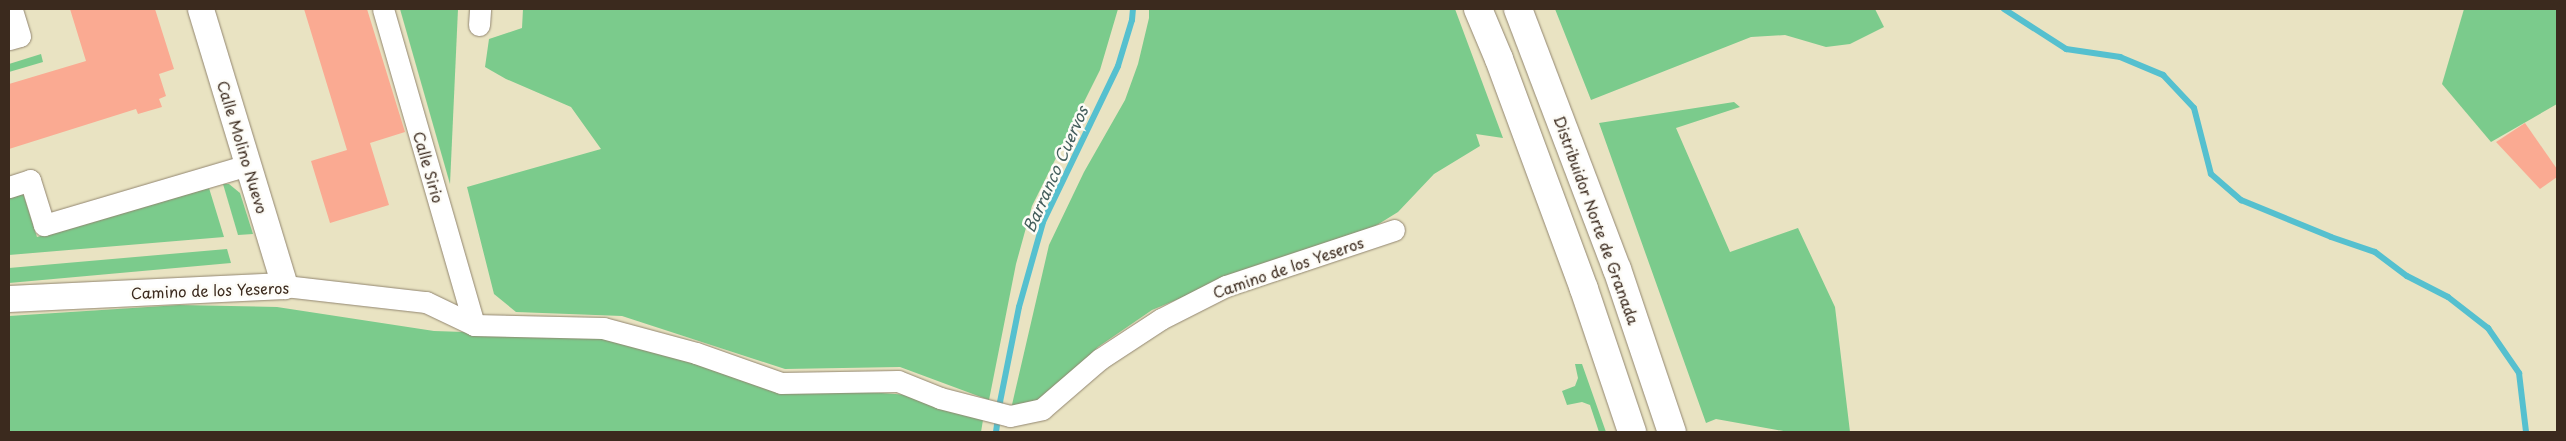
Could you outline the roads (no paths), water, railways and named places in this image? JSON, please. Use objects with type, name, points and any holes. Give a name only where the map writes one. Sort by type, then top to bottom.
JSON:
[{"type":"main road","points":[[1478,9],[1499,59],[1584,289],[1632,432]]},
{"type":"main road","name":"Distribuidor Norte de Granada","points":[[1518,9],[1617,269],[1672,432]]},
{"type":"street","points":[[9,39],[20,36],[12,9]]},
{"type":"street","name":"Calle Molino Nuevo","points":[[201,9],[284,286]]},
{"type":"street","name":"Calle Sirio","points":[[383,9],[474,325]]},
{"type":"street","points":[[9,187],[30,180],[44,225],[248,165]]},
{"type":"street","name":"Camino de los Yeseros","points":[[9,299],[284,286],[426,302],[474,325],[603,328],[696,353],[781,383],[898,381],[940,398],[1010,416],[1042,409],[1100,359],[1161,319],[1226,286],[1394,230]]},
{"type":"waterway","name":"Barranco Cuervos","points":[[996,432],[1019,307],[1043,222],[1118,66],[1132,20],[1133,9]]},
{"type":"waterway","points":[[2004,9],[2066,49],[2120,57],[2163,75],[2194,108],[2211,174],[2241,200],[2331,237],[2375,252],[2407,276],[2448,297],[2488,328],[2519,373],[2526,432]]}]
